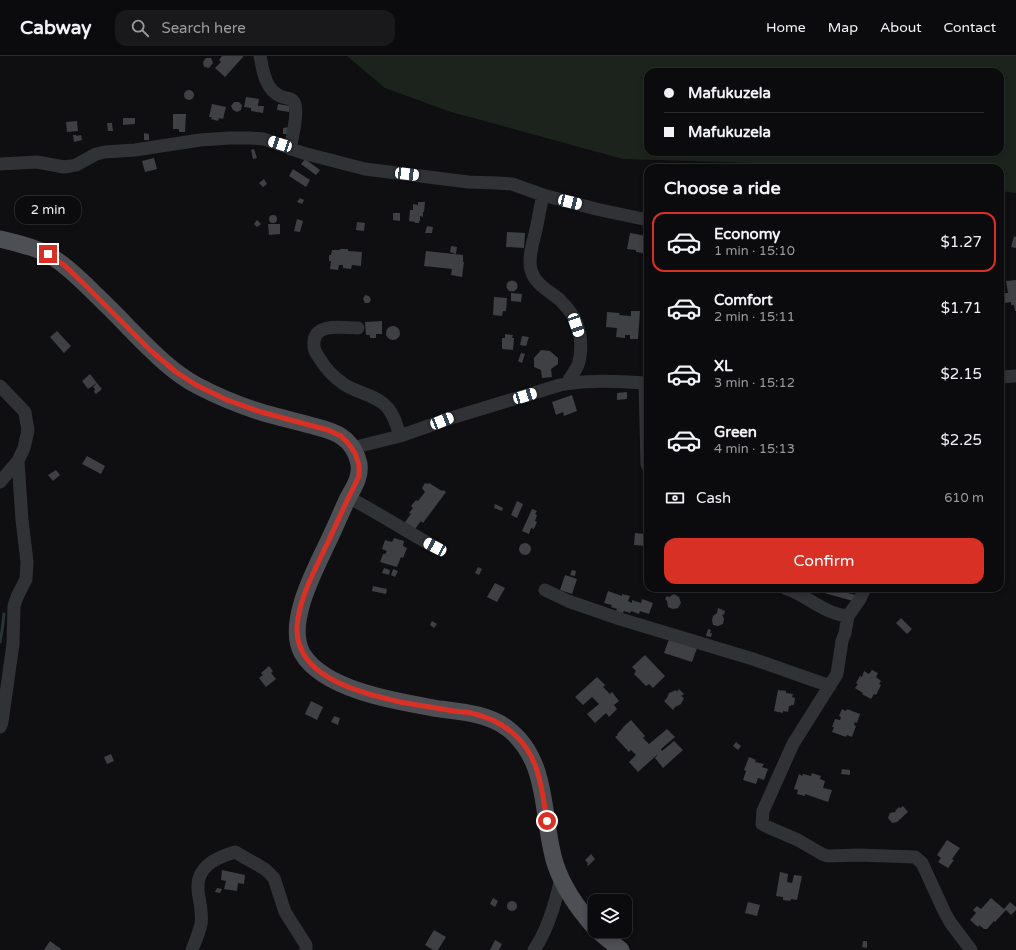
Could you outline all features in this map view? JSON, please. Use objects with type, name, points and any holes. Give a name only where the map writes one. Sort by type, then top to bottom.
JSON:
[{"type":"main road","points":[[0,239],[28,245],[48,254],[64,265],[151,351],[176,372],[196,385],[227,400],[261,412],[328,430],[341,436],[348,443],[355,453],[359,465],[359,476],[348,497],[306,591],[297,626],[298,641],[302,652],[312,666],[326,677],[347,686],[368,694],[404,703],[475,714],[500,723],[519,738],[528,750],[534,762],[542,786],[548,832],[555,863],[571,898],[588,920]]},
{"type":"main road","points":[[606,938],[620,950]]},
{"type":"street","points":[[260,56],[267,83],[271,89],[281,97],[289,99],[295,103],[295,120],[290,148]]},
{"type":"street","points":[[0,164],[38,162],[64,167],[76,165],[96,154],[106,152],[135,150],[200,140],[229,138],[264,139],[303,154],[365,169],[468,182],[512,184],[543,195],[596,209],[644,219]]},
{"type":"street","points":[[543,195],[531,252],[531,270],[534,278],[542,288],[560,300],[570,312],[579,333],[580,350],[578,364],[567,383]]},
{"type":"street","points":[[358,328],[327,328],[320,331],[314,337],[313,346],[330,374],[346,385],[380,400],[387,406],[397,424],[400,436]]},
{"type":"street","points":[[1004,378],[1016,376]]},
{"type":"street","points":[[352,448],[400,436],[451,418],[567,383],[589,381],[644,383]]},
{"type":"street","points":[[0,386],[25,412],[28,430],[24,448],[18,461],[0,482]]},
{"type":"street","points":[[0,727],[2,722],[13,644],[14,606],[26,579],[27,562],[22,520],[18,461]]},
{"type":"street","points":[[348,497],[435,547]]},
{"type":"street","points":[[544,590],[568,601],[620,619],[753,659],[830,686]]},
{"type":"street","points":[[793,592],[823,608],[840,615],[848,616]]},
{"type":"street","points":[[863,592],[848,616],[842,641],[837,674],[793,744],[763,811],[762,824],[798,840],[828,856],[859,855],[915,857],[922,863],[950,922],[971,950]]},
{"type":"street","points":[[192,950],[201,923],[201,908],[198,889],[199,876],[204,867],[223,855],[235,852],[266,870],[274,878],[285,912],[306,945],[306,950]]},
{"type":"street","points":[[534,950],[545,928],[561,878]]},
{"type":"shaded area","points":[[347,56],[1016,56],[1016,193],[1004,192],[1004,164],[785,164],[623,159],[451,112],[385,88]]},
{"type":"building","points":[[222,56],[243,56],[225,77],[215,68],[221,62],[219,60]]},
{"type":"building","points":[[206,58],[211,58],[213,63],[209,68],[204,67],[203,62]]},
{"type":"building","points":[[187,90],[191,90],[193,91],[193,99],[187,100],[184,97],[184,93]]},
{"type":"building","points":[[246,97],[259,99],[258,106],[264,106],[263,113],[251,111],[251,108],[244,107]]},
{"type":"building","points":[[234,102],[239,102],[242,105],[241,110],[237,112],[233,110],[231,106]]},
{"type":"building","points":[[212,104],[226,107],[223,119],[219,118],[218,121],[211,119],[212,117],[209,117]]},
{"type":"building","points":[[278,104],[290,106],[289,112],[277,110]]},
{"type":"building","points":[[173,114],[186,114],[185,132],[179,132],[179,129],[173,129]]},
{"type":"building","points":[[123,118],[135,118],[135,124],[123,125]]},
{"type":"building","points":[[77,121],[78,131],[67,132],[66,122]]},
{"type":"building","points":[[107,123],[112,123],[113,131],[108,131]]},
{"type":"building","points":[[289,127],[289,134],[283,134],[283,128]]},
{"type":"building","points":[[144,133],[149,134],[149,140],[144,140]]},
{"type":"building","points":[[73,135],[81,135],[82,140],[74,142]]},
{"type":"building","points":[[254,149],[257,158],[253,159],[251,150]]},
{"type":"building","points":[[154,158],[157,169],[145,172],[142,161]]},
{"type":"building","points":[[305,159],[320,170],[316,175],[301,164]]},
{"type":"building","points":[[293,169],[310,180],[306,187],[289,176]]},
{"type":"building","points":[[264,179],[267,184],[263,187],[259,183]]},
{"type":"building","points":[[300,198],[304,200],[302,204],[297,202]]},
{"type":"building","points":[[418,202],[425,202],[424,212],[423,217],[420,216],[419,223],[415,223],[409,221],[410,210],[413,210],[413,204],[418,205]]},
{"type":"building","points":[[393,213],[400,213],[400,221],[393,220]]},
{"type":"building","points":[[271,215],[275,215],[277,219],[275,223],[271,223],[269,221],[269,217]]},
{"type":"building","points":[[297,219],[303,221],[300,232],[294,231]]},
{"type":"building","points":[[257,220],[261,224],[257,227],[254,224]]},
{"type":"building","points":[[357,222],[365,223],[364,231],[356,230]]},
{"type":"building","points":[[268,224],[280,224],[280,234],[269,235]]},
{"type":"building","points":[[427,226],[433,227],[432,233],[425,233]]},
{"type":"building","points":[[507,232],[525,233],[524,248],[506,247]]},
{"type":"building","points":[[630,233],[644,236],[643,253],[636,252],[636,250],[627,249]]},
{"type":"building","points":[[1014,236],[1016,237],[1016,248],[1011,247]]},
{"type":"building","points":[[451,246],[457,247],[456,254],[450,252]]},
{"type":"building","points":[[340,249],[362,252],[361,266],[352,265],[351,269],[343,268],[343,265],[339,265],[338,270],[330,269],[331,261],[329,261],[329,255],[331,255],[332,250]]},
{"type":"building","points":[[426,251],[463,255],[464,262],[462,277],[451,275],[452,269],[424,266]]},
{"type":"building","points":[[1016,280],[1015,311],[1014,305],[1011,305],[1011,302],[1005,303],[1004,293],[1008,293],[1006,281]]},
{"type":"building","points":[[510,281],[514,281],[516,282],[516,290],[510,291],[507,288],[507,284]]},
{"type":"building","points":[[511,293],[522,294],[521,302],[511,301]]},
{"type":"building","points":[[365,295],[369,296],[371,300],[369,303],[365,303],[363,299]]},
{"type":"building","points":[[494,297],[507,298],[506,311],[503,311],[502,316],[493,315]]},
{"type":"building","points":[[631,311],[640,311],[638,339],[630,339],[630,335],[625,335],[625,338],[616,337],[617,328],[606,327],[607,312],[631,316]]},
{"type":"building","points":[[382,321],[382,334],[376,334],[376,338],[370,338],[370,335],[366,335],[365,322]]},
{"type":"building","points":[[393,326],[398,328],[400,333],[398,338],[393,340],[388,338],[386,333],[388,328]]},
{"type":"building","points":[[57,331],[71,346],[64,353],[50,337]]},
{"type":"building","points":[[505,334],[513,335],[513,350],[502,349],[502,338],[505,338]]},
{"type":"building","points":[[522,336],[529,337],[526,346],[520,345]]},
{"type":"building","points":[[541,350],[550,351],[558,358],[558,364],[551,369],[552,377],[542,378],[541,370],[534,367],[534,358]]},
{"type":"building","points":[[521,353],[525,354],[522,363],[518,361]]},
{"type":"building","points":[[90,374],[97,383],[88,389],[82,381]]},
{"type":"building","points":[[97,383],[102,389],[96,394],[93,387]]},
{"type":"building","points":[[627,392],[627,399],[617,400],[617,393]]},
{"type":"building","points":[[572,395],[577,411],[564,416],[563,412],[556,415],[552,402]]},
{"type":"building","points":[[87,456],[105,466],[101,474],[82,464]]},
{"type":"building","points":[[56,470],[60,475],[53,481],[48,475]]},
{"type":"building","points":[[425,483],[429,483],[446,492],[423,523],[421,521],[415,529],[405,522],[411,514],[409,513],[413,508],[411,506],[416,500],[418,501],[425,492],[422,488]]},
{"type":"building","points":[[517,501],[523,504],[517,518],[511,515]]},
{"type":"building","points":[[495,504],[503,508],[502,511],[494,508]]},
{"type":"building","points":[[532,509],[537,511],[535,514],[537,515],[535,521],[537,522],[534,529],[531,528],[529,534],[522,531]]},
{"type":"building","points":[[635,533],[644,534],[644,546],[634,545]]},
{"type":"building","points":[[394,538],[404,541],[403,546],[407,548],[397,567],[380,562],[383,554],[387,551],[382,549],[385,540],[392,542]]},
{"type":"building","points":[[523,543],[527,543],[531,549],[527,555],[523,555],[519,551],[519,547]]},
{"type":"building","points":[[478,567],[482,569],[479,575],[475,573]]},
{"type":"building","points":[[384,568],[390,570],[389,575],[382,573]]},
{"type":"building","points":[[393,569],[398,571],[395,577],[391,575]]},
{"type":"building","points":[[572,570],[576,571],[575,576],[570,575]]},
{"type":"building","points":[[565,575],[577,579],[572,594],[560,590]]},
{"type":"building","points":[[495,583],[505,588],[497,602],[487,597]]},
{"type":"building","points":[[373,586],[387,589],[386,594],[372,591]]},
{"type":"building","points":[[608,591],[622,596],[622,594],[630,596],[628,601],[632,603],[632,600],[641,603],[642,599],[653,603],[649,614],[640,611],[639,614],[631,611],[630,613],[624,611],[623,613],[616,611],[617,609],[611,607],[612,605],[604,603]]},
{"type":"building","points":[[821,592],[844,592],[859,596],[857,602]]},
{"type":"building","points":[[674,594],[679,597],[681,603],[678,608],[673,609],[668,607],[665,599],[667,596],[669,597]]},
{"type":"building","points":[[718,608],[725,611],[724,615],[722,614],[724,619],[723,624],[718,626],[713,625],[712,620],[713,616],[717,613]]},
{"type":"building","points":[[901,618],[912,629],[907,634],[896,623]]},
{"type":"building","points":[[432,621],[437,624],[434,628],[430,625]]},
{"type":"building","points":[[708,629],[711,630],[711,637],[706,636]]},
{"type":"building","points":[[669,639],[697,648],[692,662],[664,653]]},
{"type":"building","points":[[645,655],[665,676],[653,688],[649,684],[646,686],[634,674],[636,671],[632,667]]},
{"type":"building","points":[[269,666],[273,671],[271,673],[276,679],[266,687],[259,678],[263,675],[261,673]]},
{"type":"building","points":[[872,670],[878,673],[876,677],[881,681],[879,684],[881,685],[876,695],[874,694],[871,699],[855,688],[858,684],[856,683],[860,676],[862,677],[864,671],[869,674]]},
{"type":"building","points":[[597,677],[605,685],[603,687],[610,694],[612,692],[619,701],[614,705],[617,709],[609,717],[606,713],[595,723],[587,714],[599,704],[592,697],[583,705],[575,697]]},
{"type":"building","points":[[679,689],[684,694],[681,696],[684,698],[681,704],[673,710],[664,701],[669,693],[676,690],[677,692]]},
{"type":"building","points":[[778,690],[793,694],[792,697],[795,698],[794,705],[789,706],[788,712],[783,711],[783,713],[774,711]]},
{"type":"building","points":[[311,701],[323,707],[317,720],[305,714]]},
{"type":"building","points":[[842,709],[846,711],[847,709],[860,714],[857,723],[855,722],[854,725],[856,726],[852,737],[847,735],[846,737],[832,732],[835,719],[840,720],[841,717],[839,716]]},
{"type":"building","points":[[334,716],[340,718],[338,725],[331,722]]},
{"type":"building","points":[[631,720],[645,736],[643,738],[649,744],[667,729],[675,737],[661,749],[662,751],[674,741],[683,750],[663,768],[655,758],[658,754],[638,772],[629,762],[636,755],[631,750],[629,752],[615,737]]},
{"type":"building","points":[[736,742],[741,746],[738,750],[733,746]]},
{"type":"building","points":[[111,754],[114,761],[107,764],[104,757]]},
{"type":"building","points":[[749,757],[756,760],[755,762],[764,764],[762,767],[768,769],[764,780],[758,778],[756,784],[743,780],[746,771],[744,770]]},
{"type":"building","points":[[842,769],[850,770],[850,775],[841,774]]},
{"type":"building","points":[[812,773],[821,776],[820,779],[825,781],[823,788],[832,790],[828,802],[805,794],[805,796],[797,794],[798,790],[794,789],[799,774],[802,776],[803,774],[811,776]]},
{"type":"building","points":[[903,806],[908,812],[897,822],[892,823],[888,818],[890,813],[896,812],[895,811],[899,807],[900,808]]},
{"type":"building","points":[[947,840],[960,848],[952,859],[954,860],[948,868],[938,862],[941,858],[937,855]]},
{"type":"building","points":[[591,854],[595,859],[588,866],[588,863],[585,860]]},
{"type":"building","points":[[222,870],[245,875],[244,884],[238,883],[237,891],[224,889],[226,881],[221,880]]},
{"type":"building","points":[[780,872],[788,874],[787,882],[792,883],[794,875],[802,876],[797,900],[783,900],[783,897],[776,896]]},
{"type":"building","points":[[217,888],[222,889],[220,893],[215,892]]},
{"type":"building","points":[[493,898],[498,901],[495,907],[490,904]]},
{"type":"building","points":[[991,898],[1004,909],[1010,902],[1016,907],[1016,910],[1011,915],[1006,910],[987,929],[984,929],[979,925],[978,927],[970,920],[976,913],[973,910],[977,906],[981,909]]},
{"type":"building","points":[[510,901],[514,901],[516,902],[516,910],[510,911],[507,908],[507,904]]},
{"type":"building","points":[[748,902],[760,905],[757,916],[745,913]]},
{"type":"building","points":[[434,930],[446,937],[438,950],[433,950],[425,945]]},
{"type":"building","points":[[495,940],[502,944],[499,950],[490,950]]},
{"type":"building","points":[[50,941],[61,949],[44,950]]},
{"type":"building","points":[[863,941],[867,941],[867,948],[862,947]]},
{"type":"waterway","points":[[0,642],[4,614]]},
{"type":"route","points":[[48,254],[64,265],[151,351],[176,372],[196,385],[227,400],[261,412],[328,430],[341,436],[348,443],[355,453],[359,465],[359,476],[317,564],[306,591],[298,618],[297,633],[302,652],[312,666],[326,677],[368,694],[404,703],[475,714],[500,723],[509,729],[519,738],[528,750],[534,762],[542,786],[547,821]]}]
